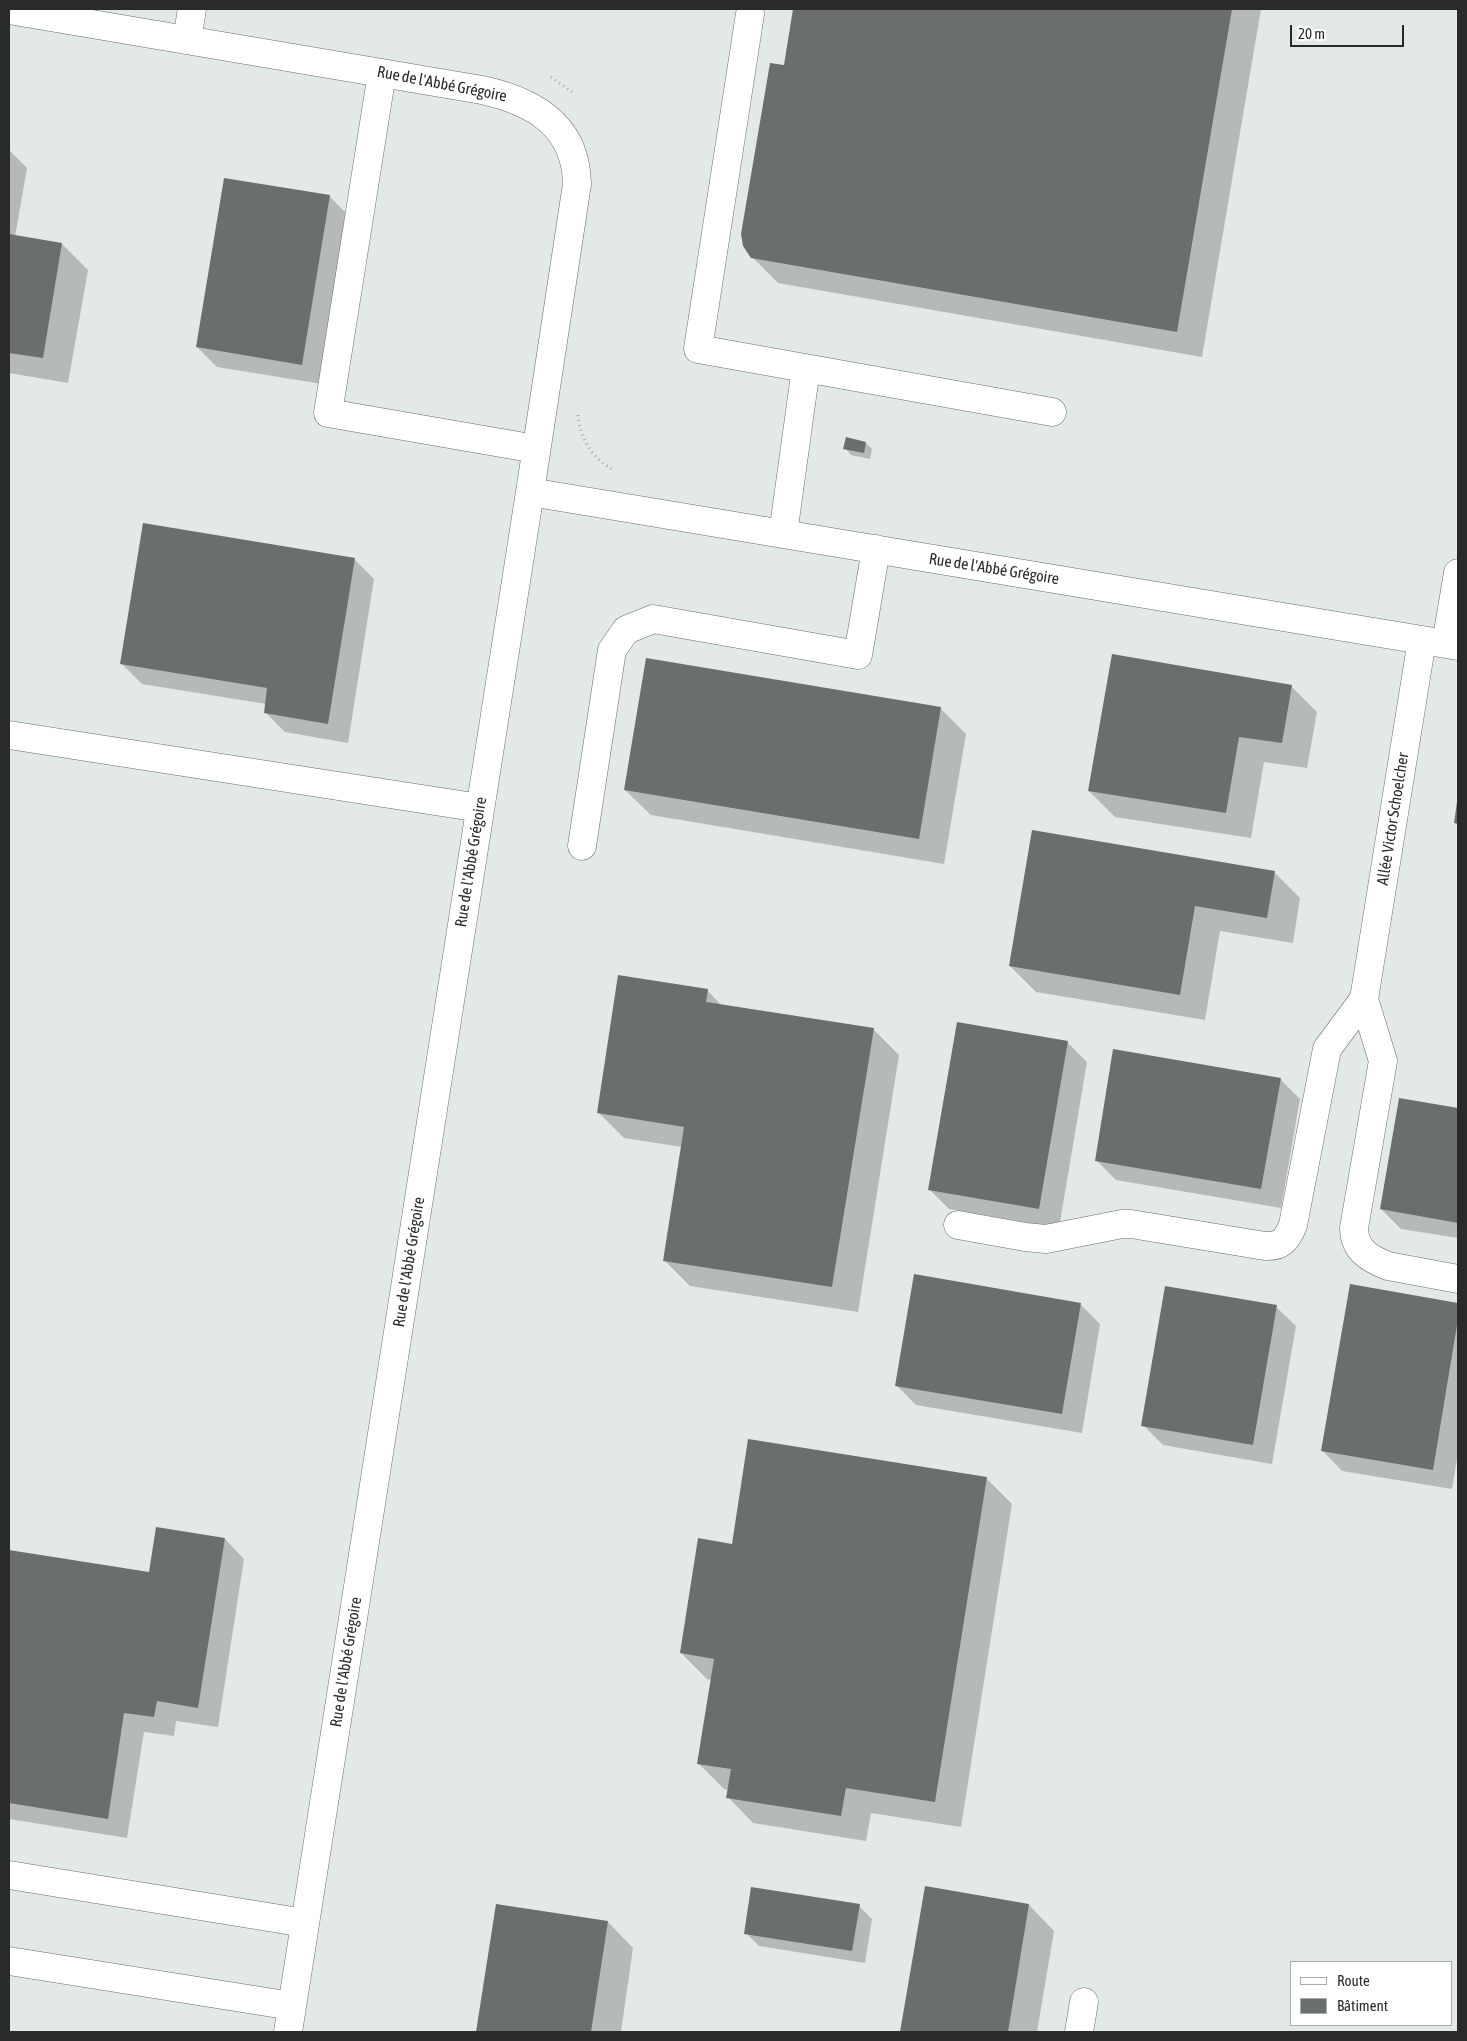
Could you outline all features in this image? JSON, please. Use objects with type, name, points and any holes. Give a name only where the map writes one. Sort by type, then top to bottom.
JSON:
[{"type":"street","points":[[186,40],[192,9]]},
{"type":"street","name":"Rue de l'Abbé Grégoire","points":[[9,10],[54,13],[186,40],[482,90],[516,99],[544,114],[556,126],[565,138],[577,167],[576,201],[288,2032]]},
{"type":"street","points":[[750,14],[698,348],[1052,412]]},
{"type":"street","points":[[382,73],[328,413],[536,450]]},
{"type":"street","points":[[783,534],[806,368]]},
{"type":"street","name":"Rue de l'Abbé Grégoire","points":[[530,492],[1442,643]]},
{"type":"street","points":[[582,846],[612,650],[626,630],[653,619],[858,655],[876,549]]},
{"type":"street","name":"Allée Victor Schoelcher","points":[[958,1226],[1046,1239],[1122,1224],[1131,1224],[1274,1247],[1281,1244],[1290,1233],[1327,1049],[1364,999],[1458,572]]},
{"type":"street","points":[[9,735],[480,808]]},
{"type":"street","name":"Allée Victor Schoelcher","points":[[1364,999],[1383,1061],[1354,1237],[1357,1245],[1380,1263],[1458,1279]]},
{"type":"street","points":[[9,1875],[305,1923]]},
{"type":"street","points":[[9,1961],[292,2006]]},
{"type":"street","points":[[1079,2032],[1084,2002]]},
{"type":"building","points":[[793,9],[1232,9],[1177,332],[751,258],[743,246],[741,234],[770,63],[784,65]]},
{"type":"building","points":[[224,178],[330,195],[302,365],[196,347]]},
{"type":"building","points":[[9,234],[62,243],[43,358],[9,353]]},
{"type":"building","points":[[846,437],[866,442],[864,453],[843,449]]},
{"type":"building","points":[[143,523],[355,558],[328,724],[264,713],[267,688],[120,664]]},
{"type":"building","points":[[1112,654],[1292,685],[1282,743],[1239,737],[1226,813],[1088,791]]},
{"type":"building","points":[[646,658],[941,707],[919,839],[624,790]]},
{"type":"building","points":[[1458,802],[1458,824],[1454,823]]},
{"type":"building","points":[[1032,830],[1275,871],[1267,918],[1195,906],[1180,995],[1009,966]]},
{"type":"building","points":[[618,975],[708,989],[706,1002],[874,1028],[832,1287],[663,1261],[684,1127],[597,1113]]},
{"type":"building","points":[[957,1022],[1068,1041],[1039,1209],[928,1190]]},
{"type":"building","points":[[1113,1049],[1281,1078],[1261,1189],[1095,1161]]},
{"type":"building","points":[[1399,1098],[1458,1108],[1458,1223],[1380,1209]]},
{"type":"building","points":[[914,1274],[1081,1303],[1062,1414],[895,1386]]},
{"type":"building","points":[[1350,1284],[1458,1303],[1458,1319],[1433,1470],[1321,1451]]},
{"type":"building","points":[[1165,1286],[1277,1305],[1253,1445],[1141,1426]]},
{"type":"building","points":[[748,1439],[987,1477],[935,1802],[846,1788],[841,1816],[726,1798],[731,1769],[697,1764],[714,1659],[680,1653],[698,1538],[732,1544]]},
{"type":"building","points":[[156,1527],[225,1538],[198,1708],[157,1701],[154,1717],[124,1713],[108,1819],[9,1803],[9,1550],[149,1572]]},
{"type":"building","points":[[925,1886],[1029,1904],[1008,2032],[900,2032]]},
{"type":"building","points":[[751,1887],[860,1904],[852,1951],[744,1934]]},
{"type":"building","points":[[496,1904],[608,1921],[591,2032],[476,2032]]}]
